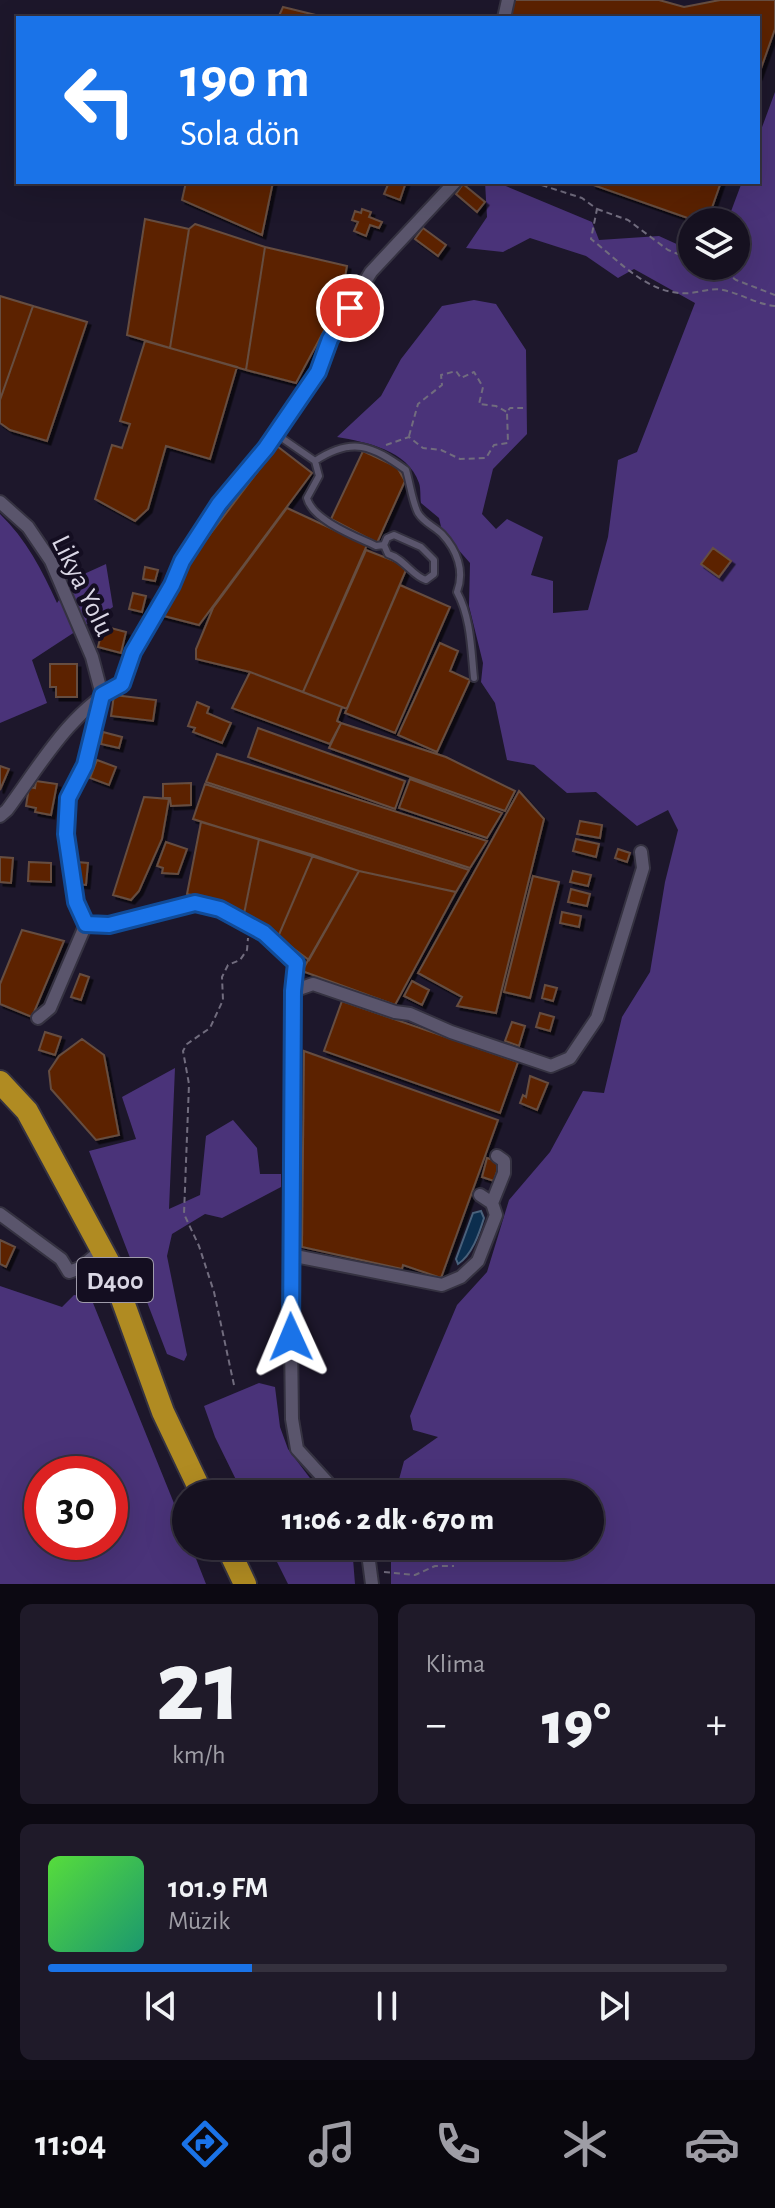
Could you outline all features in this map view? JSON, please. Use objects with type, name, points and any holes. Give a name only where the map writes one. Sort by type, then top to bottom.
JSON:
[{"type":"highway","name":"D400","points":[[0,1082],[27,1111],[109,1263],[163,1412],[195,1480]]},
{"type":"highway","points":[[234,1560],[245,1584]]},
{"type":"street","name":"Likya Yolu","points":[[0,502],[28,527],[51,561],[92,657],[102,695],[122,684],[133,652],[172,585],[182,561],[219,504],[276,434],[318,372],[330,339],[371,272],[453,184]]},
{"type":"street","points":[[0,816],[78,715],[102,695]]},
{"type":"street","points":[[38,1018],[50,1008],[86,924],[76,902],[66,834],[68,798],[85,765],[102,695]]},
{"type":"street","points":[[293,991],[313,984],[395,1012],[410,1014],[451,1032],[551,1066],[570,1058],[597,1018],[643,868],[641,852]]},
{"type":"street","points":[[86,924],[109,925],[195,903],[220,909],[264,933],[296,963],[293,991],[290,1255],[292,1419],[297,1449],[325,1480]]},
{"type":"street","points":[[492,1203],[504,1173],[504,1161],[497,1156]]},
{"type":"street","points":[[290,1255],[442,1285],[461,1277],[478,1261],[496,1215],[492,1203],[480,1195]]},
{"type":"street","points":[[0,1214],[61,1259],[69,1272],[80,1268],[102,1250]]},
{"type":"lane","points":[[276,434],[315,461],[319,476],[307,498],[309,506],[328,521],[376,546],[384,545]]},
{"type":"lane","points":[[315,461],[356,445],[379,451],[406,470],[418,512],[429,526],[441,533],[458,559],[462,578],[457,592],[470,633],[474,678]]},
{"type":"lane","points":[[394,535],[421,547],[434,560],[434,574],[426,580],[419,578],[399,557],[388,554],[384,545],[387,538],[394,535]]},
{"type":"path","points":[[538,184],[582,198],[597,209],[628,220],[678,254]]},
{"type":"path","points":[[597,209],[591,239],[655,289],[682,294],[718,289],[748,297],[756,304],[775,306]]},
{"type":"path","points":[[736,280],[775,295]]},
{"type":"path","points":[[409,437],[418,404],[442,385],[441,375],[456,371],[461,378],[474,372],[483,387],[479,404],[496,406],[507,412]]},
{"type":"path","points":[[409,437],[423,448],[441,450],[460,459],[486,458],[494,445],[508,443],[507,412],[510,408],[523,408]]},
{"type":"path","points":[[379,451],[391,441],[409,437]]},
{"type":"path","points":[[234,1385],[214,1292],[199,1246],[184,1214],[189,1084],[183,1051],[187,1044],[210,1028],[223,1000],[222,977],[228,965],[240,960],[247,950],[250,925]]},
{"type":"path","points":[[372,1577],[415,1575],[435,1566],[454,1566]]},
{"type":"shaded area","points":[[775,92],[775,1584],[391,1584],[391,1560],[604,1560],[604,1480],[399,1480],[404,1461],[438,1437],[413,1430],[410,1416],[457,1305],[487,1272],[509,1200],[550,1152],[583,1091],[604,1093],[622,1017],[650,972],[665,882],[678,830],[668,810],[637,826],[596,792],[567,793],[534,765],[507,760],[495,703],[481,682],[483,663],[469,606],[470,563],[442,531],[439,518],[421,503],[419,483],[406,463],[385,450],[337,437],[381,396],[401,359],[442,306],[474,300],[496,304],[526,350],[527,434],[493,469],[482,514],[496,529],[507,519],[543,537],[531,575],[553,581],[553,613],[588,610],[608,537],[618,460],[637,452],[695,303],[634,269],[618,278],[586,256],[530,238],[503,252],[466,248],[487,217],[485,184],[501,184],[592,222],[599,240],[659,236],[678,245],[678,280],[750,280],[750,208],[732,208],[741,184],[760,184],[760,133]]},
{"type":"shaded area","points":[[0,514],[33,556],[57,603],[73,579],[106,564],[113,607],[32,660],[47,703],[0,723]]},
{"type":"shaded area","points":[[175,1068],[169,1209],[200,1195],[206,1136],[233,1120],[257,1148],[260,1174],[281,1174],[281,1187],[222,1218],[205,1214],[172,1234],[167,1256],[187,1355],[184,1361],[167,1354],[89,1151],[136,1139],[122,1097]]},
{"type":"shaded area","points":[[0,1286],[62,1307],[74,1295],[91,1298],[172,1498],[172,1560],[197,1560],[206,1584],[0,1584]]},
{"type":"shaded area","points":[[259,1383],[275,1387],[280,1427],[288,1449],[311,1480],[236,1480],[204,1406]]},
{"type":"shaded area","points":[[276,1560],[353,1560],[355,1584],[288,1584]]},
{"type":"water","points":[[481,1211],[484,1218],[477,1237],[471,1250],[458,1264],[456,1259],[473,1213]]},
{"type":"building","points":[[514,0],[659,0],[684,7],[720,0],[775,0],[775,29],[760,71],[760,16],[510,16]]},
{"type":"building","points":[[283,7],[320,16],[279,16]]},
{"type":"building","points":[[186,184],[273,184],[262,235],[182,200]]},
{"type":"building","points":[[388,184],[405,184],[400,200],[384,194]]},
{"type":"building","points":[[463,184],[485,202],[477,212],[456,194]]},
{"type":"building","points":[[593,184],[720,184],[712,208],[678,208],[678,215]]},
{"type":"building","points":[[362,209],[371,212],[369,217],[382,222],[379,228],[370,225],[366,236],[354,231],[358,222],[352,220],[355,211],[361,213]]},
{"type":"building","points":[[145,219],[189,229],[170,348],[127,335]]},
{"type":"building","points":[[195,224],[265,247],[246,370],[170,348],[189,229]]},
{"type":"building","points":[[423,228],[446,245],[438,256],[415,239]]},
{"type":"building","points":[[265,247],[347,266],[341,299],[296,383],[246,370]]},
{"type":"building","points":[[0,296],[33,306],[0,400]]},
{"type":"building","points":[[33,306],[87,322],[47,441],[10,430],[0,423],[0,400]]},
{"type":"building","points":[[145,341],[237,367],[210,459],[166,446],[148,509],[135,521],[95,499],[112,445],[122,448],[130,424],[120,421]]},
{"type":"building","points":[[277,446],[312,473],[199,625],[160,615],[186,566]]},
{"type":"building","points":[[363,451],[397,467],[405,481],[377,543],[331,519]]},
{"type":"building","points":[[287,508],[367,545],[303,692],[250,672],[196,659],[196,649],[213,608]]},
{"type":"building","points":[[713,548],[731,561],[719,577],[701,564]]},
{"type":"building","points":[[366,550],[397,562],[406,570],[347,709],[303,692]]},
{"type":"building","points":[[145,567],[158,570],[155,581],[143,579]]},
{"type":"building","points":[[400,585],[450,607],[395,733],[345,713]]},
{"type":"building","points":[[133,593],[146,596],[142,612],[129,609]]},
{"type":"building","points":[[103,626],[126,632],[121,653],[98,647]]},
{"type":"building","points":[[440,643],[458,651],[450,671],[470,680],[437,752],[398,735]]},
{"type":"building","points":[[50,664],[77,664],[77,697],[56,697],[56,687],[50,687]]},
{"type":"building","points":[[250,672],[342,707],[337,721],[341,723],[330,744],[232,708]]},
{"type":"building","points":[[114,695],[156,700],[153,721],[111,716]]},
{"type":"building","points":[[197,702],[209,707],[207,713],[231,723],[222,743],[193,732],[195,728],[188,726]]},
{"type":"building","points":[[341,723],[446,757],[515,791],[505,811],[329,748]]},
{"type":"building","points":[[258,728],[405,781],[395,809],[248,757]]},
{"type":"building","points":[[103,732],[122,737],[119,748],[101,744]]},
{"type":"building","points":[[217,754],[487,841],[470,868],[206,782]]},
{"type":"building","points":[[97,760],[116,767],[109,785],[90,778]]},
{"type":"building","points":[[0,766],[9,769],[0,790]]},
{"type":"building","points":[[410,779],[502,813],[487,838],[399,808]]},
{"type":"building","points":[[36,781],[57,784],[51,815],[35,812],[36,808],[26,806],[29,787],[35,788]]},
{"type":"building","points":[[191,783],[191,805],[171,806],[170,798],[163,798],[163,784]]},
{"type":"building","points":[[205,784],[469,870],[456,892],[359,871],[193,819]]},
{"type":"building","points":[[519,791],[544,819],[496,1013],[457,1006],[462,997],[418,973]]},
{"type":"building","points":[[144,797],[169,799],[162,839],[139,891],[131,900],[113,895]]},
{"type":"building","points":[[580,821],[602,825],[600,838],[577,834]]},
{"type":"building","points":[[201,822],[259,839],[244,914],[213,900],[187,894]]},
{"type":"building","points":[[259,839],[313,855],[278,937],[244,914]]},
{"type":"building","points":[[576,839],[599,844],[596,857],[573,851]]},
{"type":"building","points":[[166,842],[187,849],[178,874],[162,873],[163,868],[157,866]]},
{"type":"building","points":[[618,849],[630,853],[627,862],[615,858]]},
{"type":"building","points":[[313,855],[359,871],[309,960],[278,937]]},
{"type":"building","points":[[0,857],[13,858],[11,883],[0,882]]},
{"type":"building","points":[[29,862],[51,863],[51,882],[28,881]]},
{"type":"building","points":[[77,862],[88,863],[86,885],[75,884]]},
{"type":"building","points":[[359,871],[456,892],[395,1005],[302,971]]},
{"type":"building","points":[[573,871],[591,875],[588,886],[570,882]]},
{"type":"building","points":[[533,876],[559,882],[530,998],[504,992]]},
{"type":"building","points":[[571,889],[590,894],[587,906],[568,902]]},
{"type":"building","points":[[562,912],[581,916],[579,927],[560,923]]},
{"type":"building","points":[[22,930],[64,941],[32,1017],[0,1004],[0,984]]},
{"type":"building","points":[[80,974],[89,977],[81,1000],[71,997]]},
{"type":"building","points":[[412,981],[429,990],[422,1005],[404,996]]},
{"type":"building","points":[[545,985],[557,988],[553,1001],[542,998]]},
{"type":"building","points":[[342,1001],[518,1062],[500,1113],[324,1051]]},
{"type":"building","points":[[540,1013],[554,1017],[550,1031],[536,1027]]},
{"type":"building","points":[[512,1022],[525,1026],[519,1046],[505,1041]]},
{"type":"building","points":[[45,1032],[61,1037],[55,1055],[39,1050]]},
{"type":"building","points":[[82,1039],[104,1055],[119,1135],[96,1140],[51,1089],[49,1071],[59,1056]]},
{"type":"building","points":[[304,1051],[498,1120],[441,1278],[403,1265],[402,1269],[302,1247]]},
{"type":"building","points":[[530,1076],[548,1083],[537,1110],[520,1103],[523,1095],[526,1097]]},
{"type":"building","points":[[487,1158],[500,1162],[494,1181],[482,1177]]},
{"type":"building","points":[[0,1240],[15,1247],[6,1267],[0,1264]]},
{"type":"route","points":[[291,1337],[293,991],[296,963],[264,933],[220,909],[195,903],[109,925],[86,924],[76,902],[66,834],[68,798],[85,765],[102,695],[122,684],[133,652],[172,585],[182,561],[219,504],[266,448],[318,372],[330,339],[350,308]]}]
